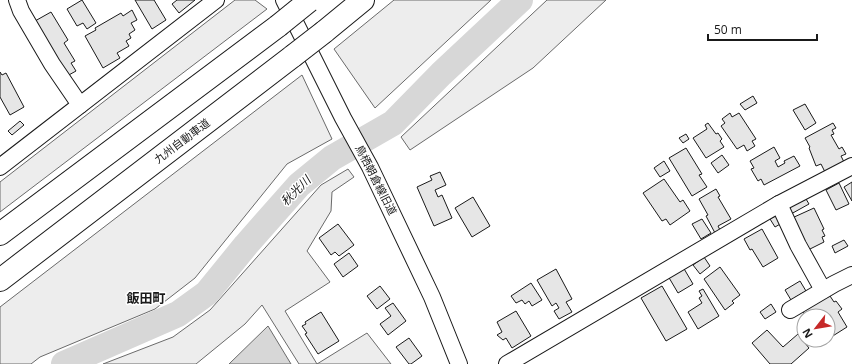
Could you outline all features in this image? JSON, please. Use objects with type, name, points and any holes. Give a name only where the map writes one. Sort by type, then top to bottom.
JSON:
[{"type":"highway","points":[[0,234],[278,26],[310,0]]},
{"type":"highway","name":"九州自動車道","points":[[0,280],[364,0]]},
{"type":"street","points":[[17,0],[21,11],[52,64],[80,105]]},
{"type":"street","points":[[0,167],[216,0]]},
{"type":"street","name":"鳥栖朝倉線旧道","points":[[284,0],[343,118],[370,167],[432,297],[459,364]]},
{"type":"street","points":[[507,364],[779,204],[852,166]]},
{"type":"street","points":[[779,204],[798,245],[823,290]]},
{"type":"street","points":[[790,310],[852,275]]},
{"type":"shaded area","points":[[235,0],[255,0],[267,9],[0,212],[0,182]]},
{"type":"shaded area","points":[[394,0],[491,0],[375,108],[334,49]]},
{"type":"shaded area","points":[[547,0],[606,0],[533,68],[410,150],[401,137]]},
{"type":"shaded area","points":[[302,75],[332,139],[287,164],[195,278],[155,309],[40,357],[31,364],[0,364],[0,307]]},
{"type":"shaded area","points":[[348,169],[354,177],[332,192],[331,211],[307,251],[330,282],[285,311],[317,364],[299,364],[262,305],[245,324],[196,364],[103,364],[173,337],[210,310],[321,185]]},
{"type":"shaded area","points":[[268,326],[291,364],[229,364]]},
{"type":"shaded area","points":[[367,333],[391,364],[317,364]]},
{"type":"building","points":[[82,0],[96,23],[87,29],[83,23],[77,26],[67,9]]},
{"type":"building","points":[[135,0],[154,0],[166,20],[152,29]]},
{"type":"building","points":[[177,0],[195,0],[179,13],[172,4]]},
{"type":"building","points":[[132,10],[137,20],[131,23],[135,30],[129,34],[131,38],[126,41],[129,46],[117,53],[120,58],[103,68],[85,36],[96,30],[95,28],[121,13],[123,16]]},
{"type":"building","points":[[51,12],[68,40],[64,43],[75,61],[71,63],[76,71],[67,76],[35,21]]},
{"type":"building","points":[[0,72],[2,75],[6,73],[24,107],[10,115],[0,97]]},
{"type":"building","points":[[753,96],[757,103],[745,110],[740,104]]},
{"type":"building","points":[[805,104],[816,123],[805,130],[793,110]]},
{"type":"building","points":[[730,113],[732,117],[739,113],[756,139],[752,141],[755,146],[747,151],[744,145],[737,149],[721,126],[725,123],[722,119]]},
{"type":"building","points":[[20,121],[24,125],[12,135],[8,131]]},
{"type":"building","points":[[708,123],[716,134],[718,133],[722,139],[720,141],[724,147],[706,158],[693,138],[707,129],[705,125]]},
{"type":"building","points":[[833,123],[836,128],[832,130],[834,134],[831,135],[839,149],[842,147],[846,154],[841,156],[844,162],[825,172],[821,164],[816,166],[809,148],[810,147],[805,138]]},
{"type":"building","points":[[686,134],[689,139],[683,143],[679,138]]},
{"type":"building","points":[[774,147],[780,158],[775,161],[778,167],[785,163],[784,161],[794,156],[800,166],[764,185],[761,179],[758,181],[751,169],[754,168],[750,161]]},
{"type":"building","points":[[686,148],[702,174],[699,175],[707,187],[692,196],[669,158]]},
{"type":"building","points":[[722,155],[729,165],[718,173],[711,163]]},
{"type":"building","points":[[664,161],[670,171],[660,177],[654,168]]},
{"type":"building","points":[[440,172],[446,185],[435,190],[438,197],[442,195],[452,218],[434,226],[417,187],[432,180],[430,176]]},
{"type":"building","points":[[664,179],[680,202],[683,200],[690,211],[670,225],[666,219],[662,221],[643,193]]},
{"type":"building","points":[[852,182],[852,201],[844,187]]},
{"type":"building","points":[[839,183],[849,204],[836,210],[826,190]]},
{"type":"building","points":[[716,189],[720,196],[718,197],[731,219],[718,226],[720,230],[715,233],[706,216],[708,215],[699,199]]},
{"type":"building","points":[[473,197],[490,226],[472,237],[455,208]]},
{"type":"building","points":[[806,199],[809,204],[791,214],[788,208]]},
{"type":"building","points":[[814,208],[824,229],[822,230],[825,236],[822,237],[824,242],[808,250],[792,218]]},
{"type":"building","points":[[778,215],[782,223],[775,227],[770,219]]},
{"type":"building","points":[[702,219],[711,233],[701,239],[692,224]]},
{"type":"building","points":[[338,224],[354,245],[339,256],[335,252],[331,255],[319,238]]},
{"type":"building","points":[[762,229],[778,258],[763,267],[752,249],[750,250],[744,239]]},
{"type":"building","points":[[844,240],[848,246],[835,253],[832,246]]},
{"type":"building","points":[[349,253],[358,266],[343,277],[334,264]]},
{"type":"building","points":[[704,257],[710,266],[700,274],[693,265]]},
{"type":"building","points":[[683,267],[693,284],[678,293],[668,276]]},
{"type":"building","points":[[720,267],[740,295],[732,301],[734,303],[725,310],[704,279]]},
{"type":"building","points":[[556,269],[572,299],[566,302],[572,312],[559,319],[554,311],[559,308],[556,303],[552,306],[537,280]]},
{"type":"building","points":[[800,281],[806,291],[791,300],[785,290]]},
{"type":"building","points":[[531,283],[542,300],[532,306],[529,301],[525,304],[522,300],[516,303],[511,296]]},
{"type":"building","points":[[380,286],[390,299],[377,309],[367,296]]},
{"type":"building","points":[[662,286],[687,329],[666,341],[641,298]]},
{"type":"building","points":[[703,289],[719,316],[698,329],[688,312],[702,303],[699,298],[702,296],[699,291]]},
{"type":"building","points":[[828,293],[834,302],[836,301],[842,309],[838,312],[847,327],[836,334],[836,308],[805,308]]},
{"type":"building","points":[[393,303],[406,321],[388,335],[380,324],[391,316],[385,308]]},
{"type":"building","points":[[771,304],[776,312],[765,319],[760,312]]},
{"type":"building","points":[[516,311],[531,336],[512,348],[506,338],[503,340],[497,335],[502,332],[497,322]]},
{"type":"building","points":[[321,312],[339,341],[318,354],[305,334],[307,333],[302,326],[306,324],[305,322]]},
{"type":"building","points":[[767,330],[783,347],[796,336],[796,348],[809,348],[791,364],[770,364],[752,343]]},
{"type":"building","points":[[409,338],[422,356],[411,364],[409,364],[396,347]]},
{"type":"waterway","name":"秋光川","points":[[64,364],[178,314],[207,293],[246,245],[299,185],[332,158],[393,123],[441,74],[520,0]]},
{"type":"district","name":"飯田町","points":[[146,298]]}]
